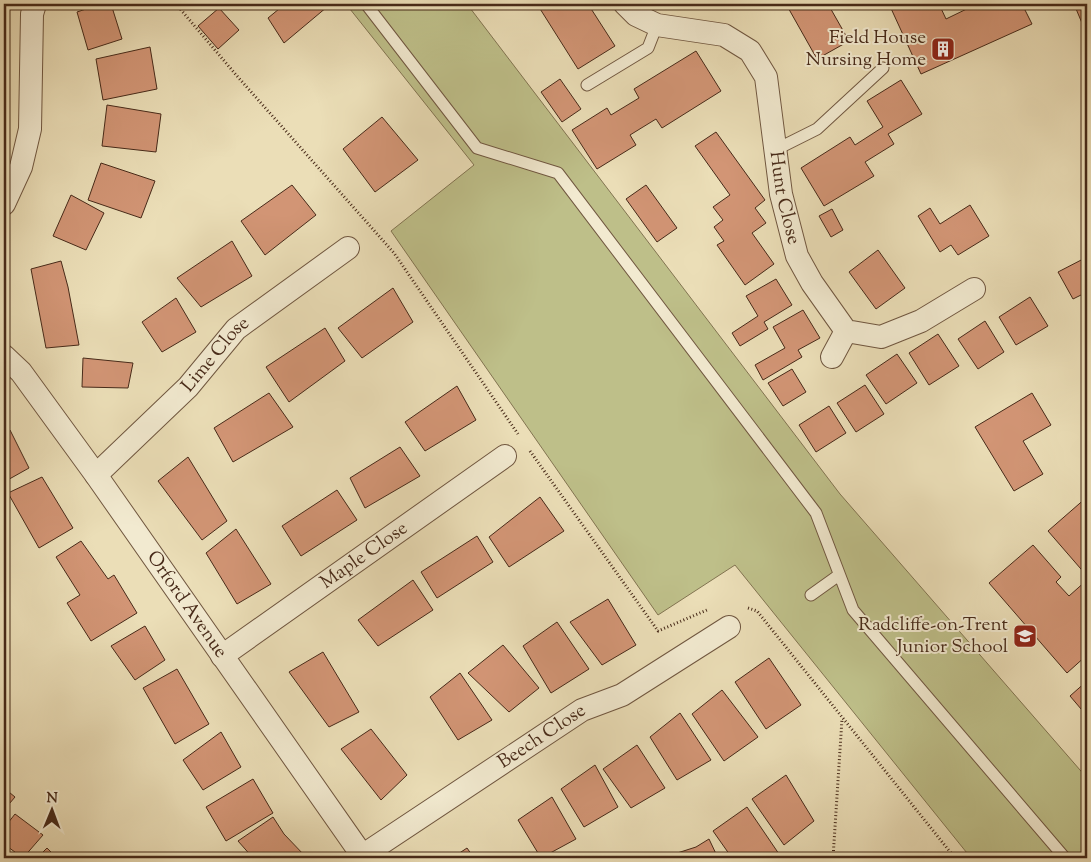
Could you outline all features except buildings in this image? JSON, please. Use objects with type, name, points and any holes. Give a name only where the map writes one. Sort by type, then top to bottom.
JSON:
[{"type":"street","points":[[4,204],[21,167],[30,129],[32,14],[35,4]]},
{"type":"street","name":"Hunt Close","points":[[625,4],[636,15],[658,25],[724,35],[750,52],[766,77],[775,150],[788,224],[798,256],[812,283],[846,331]]},
{"type":"street","name":"Lime Close","points":[[96,475],[188,387],[236,329],[348,248]]},
{"type":"street","points":[[832,356],[846,331],[881,337],[921,321],[974,289]]},
{"type":"street","name":"Orford Avenue","points":[[4,356],[21,372],[96,475],[363,857]]},
{"type":"street","name":"Maple Close","points":[[222,656],[505,456]]},
{"type":"street","name":"Beech Close","points":[[363,857],[582,710],[622,694],[729,627]]},
{"type":"lane","points":[[366,4],[478,148],[558,173],[816,513],[853,610],[1065,858]]},
{"type":"lane","points":[[587,85],[648,48],[658,25]]},
{"type":"lane","points":[[775,150],[817,129],[883,68]]},
{"type":"lane","points":[[811,595],[839,575]]},
{"type":"path","points":[[176,4],[237,76],[394,253],[519,435]]},
{"type":"path","points":[[525,443],[658,631],[701,611],[710,609]]},
{"type":"path","points":[[742,607],[757,611],[842,719],[956,858]]},
{"type":"path","points":[[833,858],[842,719]]},
{"type":"green space","points":[[346,4],[467,4],[840,494],[1087,778],[1087,858],[971,858],[735,565],[658,615],[391,231],[474,165]]},
{"type":"place","name":"Field House Nursing Home","points":[[943,49]]},
{"type":"place","name":"Radcliffe-on-Trent Junior School","points":[[1025,636]]}]
